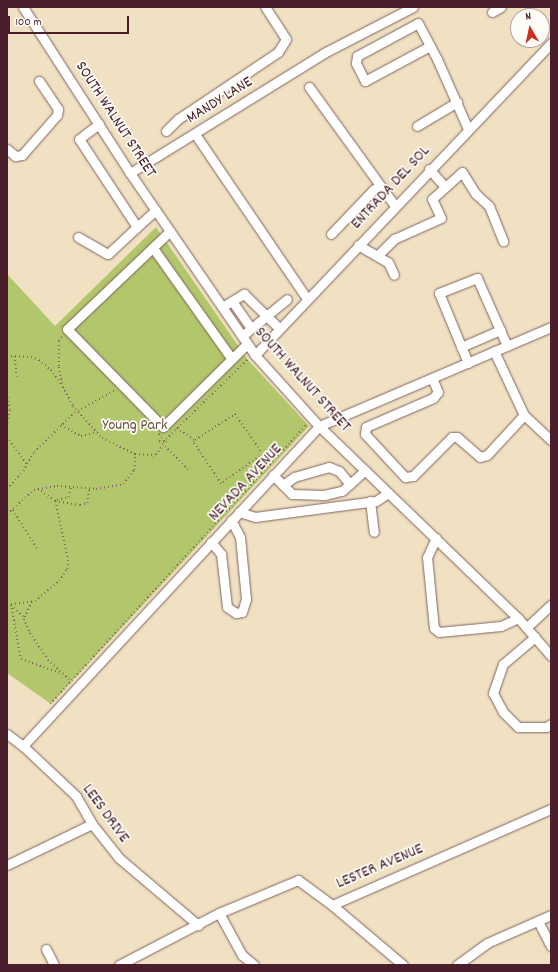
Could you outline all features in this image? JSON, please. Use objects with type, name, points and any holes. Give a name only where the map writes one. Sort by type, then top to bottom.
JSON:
[{"type":"street","name":"SOUTH WALNUT STREET","points":[[23,7],[130,173],[254,354],[319,426],[518,618],[551,656]]},
{"type":"street","points":[[166,131],[178,119],[278,52],[286,39],[265,7]]},
{"type":"street","name":"MANDY LANE","points":[[130,173],[324,53],[412,7]]},
{"type":"street","points":[[492,12],[501,7]]},
{"type":"street","points":[[430,46],[365,81],[356,63],[357,56],[418,23],[430,46],[457,102],[468,129]]},
{"type":"street","name":"ENTRADA DEL SOL","points":[[254,354],[429,169],[551,43]]},
{"type":"street","points":[[7,149],[15,156],[22,156],[57,115],[58,109],[39,81]]},
{"type":"street","points":[[309,87],[395,206]]},
{"type":"street","points":[[417,126],[457,102]]},
{"type":"street","points":[[98,124],[79,139],[137,227]]},
{"type":"street","points":[[195,134],[307,299]]},
{"type":"street","points":[[429,169],[445,186]]},
{"type":"street","points":[[378,255],[394,239],[441,218],[432,199],[462,172],[476,194],[489,206],[504,241]]},
{"type":"street","points":[[331,234],[373,190],[380,186]]},
{"type":"street","points":[[78,237],[108,254],[156,210]]},
{"type":"street","points":[[170,231],[67,329],[163,427],[247,344]]},
{"type":"street","points":[[358,245],[388,262],[394,275]]},
{"type":"street","points":[[153,248],[232,359]]},
{"type":"street","points":[[468,362],[439,293],[477,278],[507,346]]},
{"type":"street","points":[[222,307],[244,294],[279,328]]},
{"type":"street","points":[[242,336],[286,299]]},
{"type":"street","points":[[232,301],[251,328]]},
{"type":"street","name":"NEVADA AVENUE","points":[[23,746],[319,426],[551,327]]},
{"type":"street","points":[[461,347],[500,330]]},
{"type":"street","points":[[494,352],[524,415],[551,440]]},
{"type":"street","points":[[432,378],[438,392],[433,398],[366,427],[365,434],[404,477],[413,476],[452,437],[457,437],[480,457],[487,455],[524,415]]},
{"type":"street","points":[[283,485],[300,474],[329,467],[339,471],[350,484]]},
{"type":"street","points":[[273,475],[292,494],[300,495],[342,491],[365,470]]},
{"type":"street","points":[[240,512],[255,517],[376,501],[388,493]]},
{"type":"street","points":[[370,501],[374,532]]},
{"type":"street","points":[[211,542],[221,554],[227,607],[236,613],[242,612],[246,599],[240,537],[232,520]]},
{"type":"street","points":[[436,538],[427,557],[434,628],[439,632],[501,626],[518,618]]},
{"type":"street","points":[[527,627],[551,605]]},
{"type":"street","points":[[536,637],[503,664],[493,693],[503,712],[518,727],[546,727],[551,724]]},
{"type":"street","name":"LEES DRIVE","points":[[7,734],[23,746],[76,796],[92,824],[119,858],[198,925]]},
{"type":"street","name":"LESTER AVENUE","points":[[119,965],[131,963],[219,913],[298,880],[332,905],[551,809]]},
{"type":"street","points":[[7,865],[92,824]]},
{"type":"street","points":[[332,905],[403,965]]},
{"type":"street","points":[[219,913],[242,955],[254,965]]},
{"type":"street","points":[[457,965],[486,943],[551,915]]},
{"type":"street","points":[[538,921],[551,946]]},
{"type":"street","points":[[46,949],[54,965]]},
{"type":"path","points":[[63,387],[59,347],[62,337],[68,342]]},
{"type":"path","points":[[166,442],[166,439],[176,428],[254,354]]},
{"type":"path","points":[[7,356],[39,360],[51,370],[77,411],[102,438],[135,454],[154,455]]},
{"type":"path","points":[[15,356],[17,377]]},
{"type":"path","points":[[109,384],[120,395]]},
{"type":"path","points":[[7,489],[26,465],[34,452],[61,425],[77,411],[115,390]]},
{"type":"path","points":[[7,393],[10,410],[7,425]]},
{"type":"path","points":[[235,414],[263,454],[221,484],[193,442],[195,440],[235,414]]},
{"type":"path","points":[[61,425],[81,436],[96,432]]},
{"type":"path","points":[[48,706],[70,680],[306,426]]},
{"type":"path","points":[[176,428],[195,440]]},
{"type":"path","points":[[156,431],[166,442]]},
{"type":"path","points":[[7,436],[26,465]]},
{"type":"path","points":[[166,442],[159,440],[188,470]]},
{"type":"path","points":[[153,458],[163,445]]},
{"type":"path","points":[[7,514],[13,510],[27,495],[37,489],[71,487],[89,489],[110,488],[123,484],[134,470],[135,454]]},
{"type":"path","points":[[55,501],[68,497],[71,487]]},
{"type":"path","points":[[37,489],[55,501],[80,505],[87,503],[89,489]]},
{"type":"path","points":[[7,605],[32,602],[51,588],[67,569],[68,561],[55,501]]},
{"type":"path","points":[[13,510],[38,550]]},
{"type":"path","points":[[25,618],[32,602]]},
{"type":"path","points":[[11,605],[21,659],[62,673]]},
{"type":"path","points":[[12,608],[25,618],[30,633],[44,655],[77,687]]},
{"type":"green space","name":"Young Park","points":[[156,227],[248,360],[309,426],[51,704],[7,673],[7,274],[55,326]]}]
